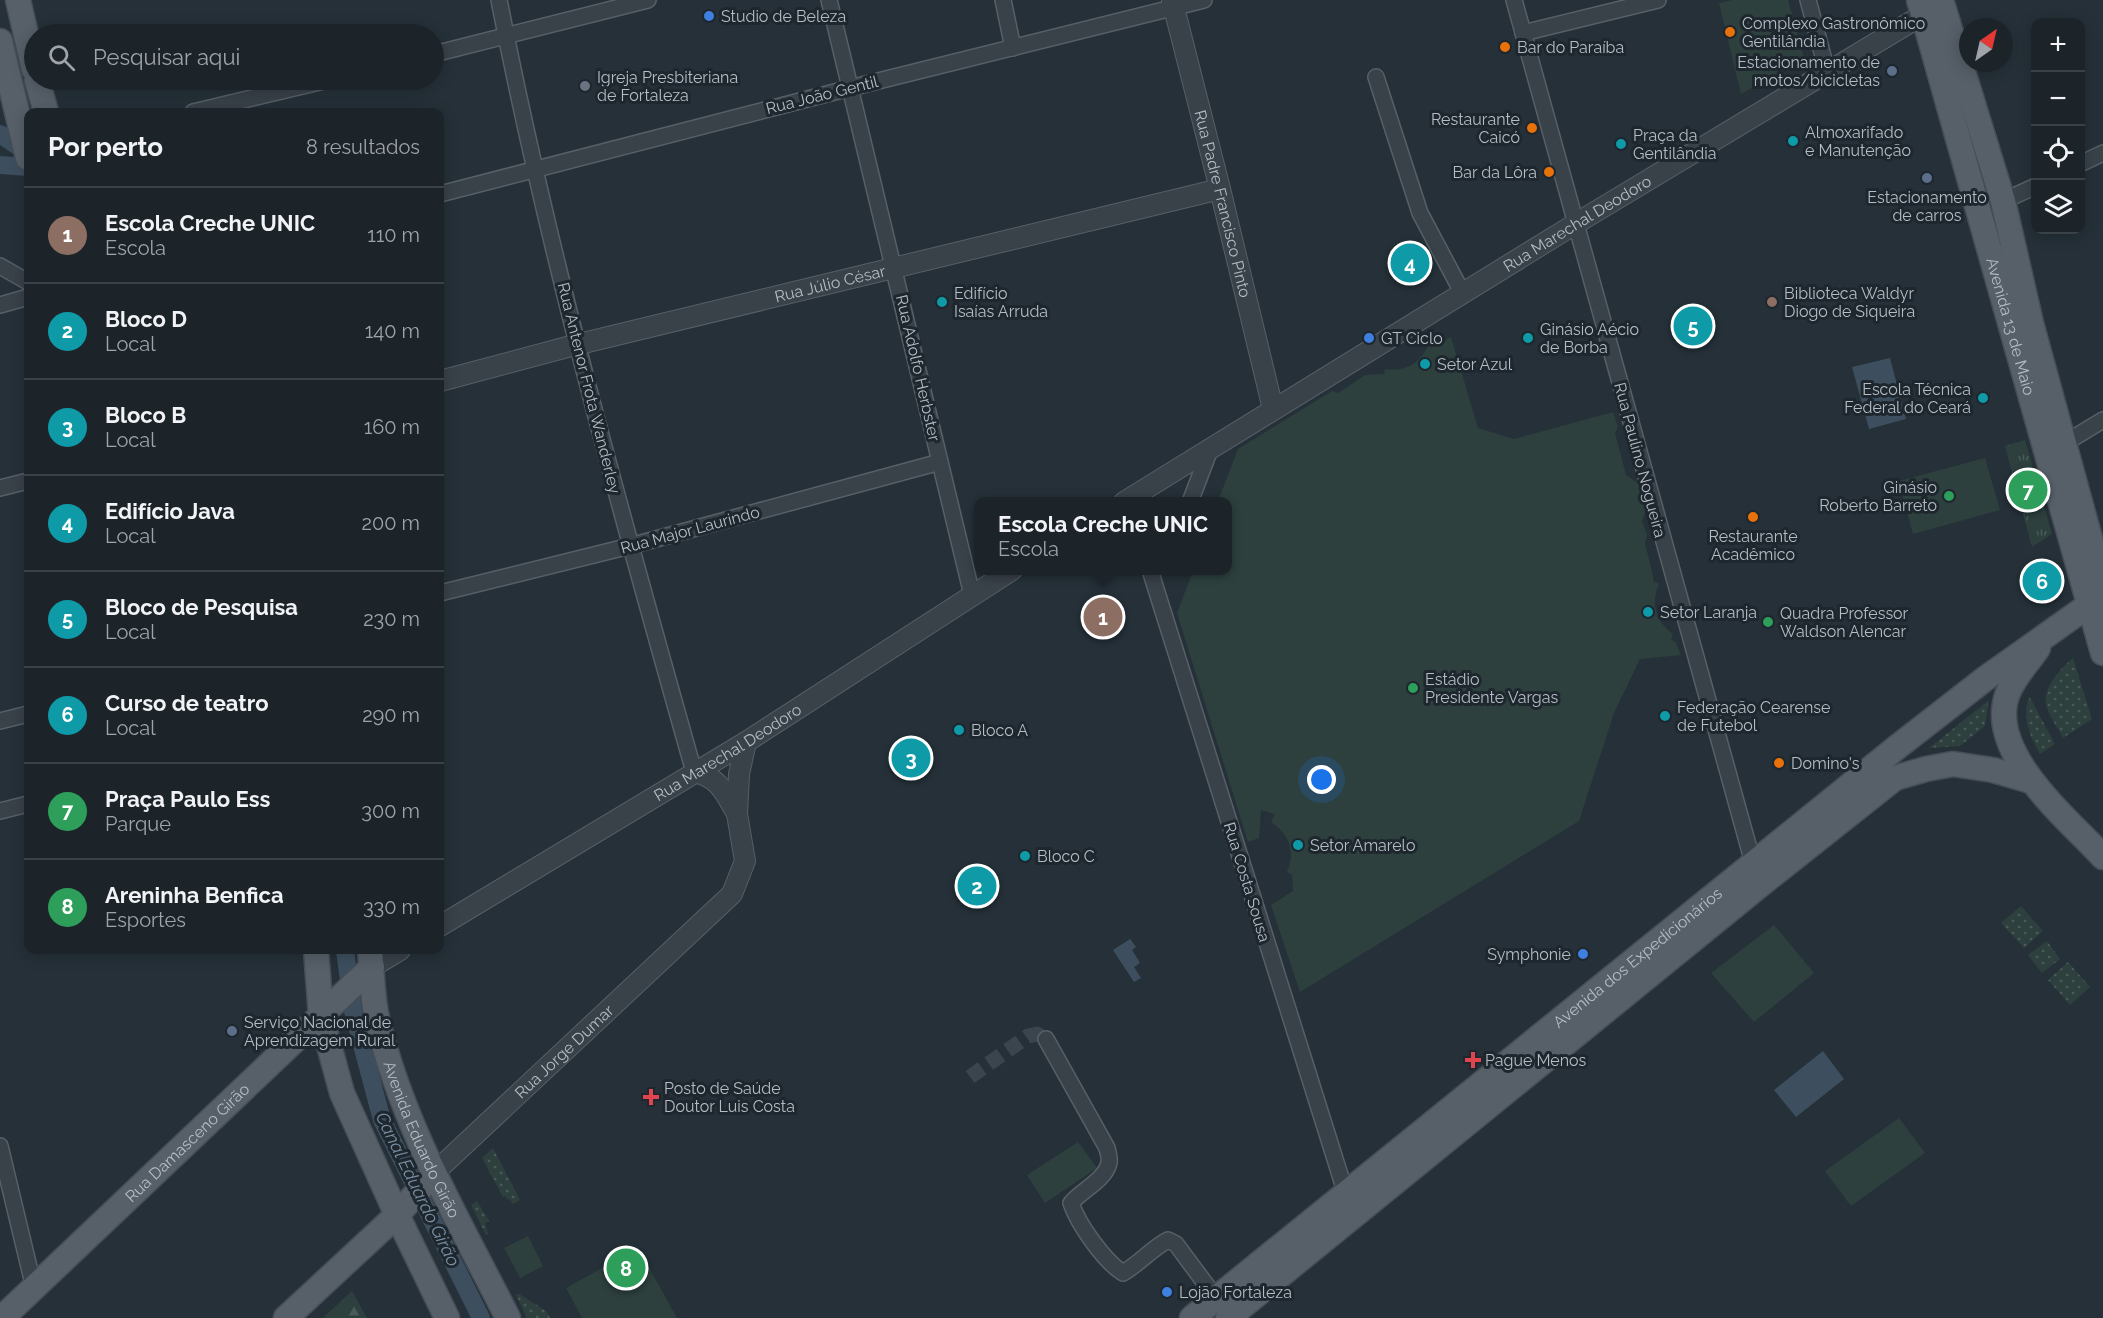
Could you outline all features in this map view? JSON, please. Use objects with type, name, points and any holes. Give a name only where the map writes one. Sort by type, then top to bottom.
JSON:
[{"type":"main road","points":[[18,0],[24,26]]},
{"type":"main road","name":"Avenida 13 de Maio","points":[[1934,3],[2003,201],[2031,323],[2065,443],[2099,596],[2103,653]]},
{"type":"main road","name":"Avenida 13 de Maio","points":[[1934,3],[2099,596]]},
{"type":"main road","points":[[0,41],[13,114],[24,146]]},
{"type":"main road","points":[[40,90],[45,108]]},
{"type":"main road","name":"Avenida dos Expedicionários","points":[[1192,1318],[1222,1308],[1756,874],[1986,678],[2099,596]]},
{"type":"main road","points":[[2046,636],[2013,684],[2005,701],[2004,718],[2010,747],[2031,781],[2103,857]]},
{"type":"main road","name":"Avenida dos Expedicionários","points":[[1222,1308],[1346,1194],[1756,874],[1894,778],[1953,764],[1993,770],[2031,781]]},
{"type":"main road","name":"Avenida Eduardo Girão","points":[[316,954],[321,1016],[342,1093],[508,1318]]},
{"type":"main road","name":"Avenida Eduardo Girão","points":[[360,974],[376,1016],[405,1110],[416,1194],[447,1318]]},
{"type":"main road","name":"Rua Damasceno Girão","points":[[2,1318],[321,1016],[360,974]]},
{"type":"main road","name":"Rua Jorge Dumar","points":[[286,1318],[416,1194]]},
{"type":"street","name":"Rua Antenor Frota Wanderley","points":[[500,0],[535,169],[576,345],[694,772]]},
{"type":"street","points":[[444,52],[648,0]]},
{"type":"street","name":"Rua Adolfo Herbster","points":[[829,0],[972,595]]},
{"type":"street","points":[[1003,0],[1013,48]]},
{"type":"street","name":"Rua João Gentil","points":[[444,193],[1013,48],[1173,4],[1204,0]]},
{"type":"street","name":"Rua Paulino Nogueira","points":[[1514,0],[1756,874]]},
{"type":"street","points":[[1523,33],[1658,0]]},
{"type":"street","points":[[1808,0],[1827,71]]},
{"type":"street","name":"Rua Marechal Deodoro","points":[[1133,497],[1934,3]]},
{"type":"street","name":"Rua Padre Francisco Pinto","points":[[1173,4],[1273,409]]},
{"type":"street","points":[[1376,77],[1420,213],[1463,294]]},
{"type":"street","points":[[209,108],[286,90]]},
{"type":"street","points":[[2085,162],[2103,153]]},
{"type":"street","points":[[2003,201],[2031,188]]},
{"type":"street","name":"Rua Júlio César","points":[[444,380],[576,345],[1220,189]]},
{"type":"street","points":[[0,266],[24,280]]},
{"type":"street","points":[[0,305],[24,298]]},
{"type":"street","points":[[2065,443],[2103,420]]},
{"type":"street","points":[[1192,497],[1211,447]]},
{"type":"street","name":"Rua Major Laurindo","points":[[444,592],[630,546],[940,462]]},
{"type":"street","points":[[0,488],[24,482]]},
{"type":"street","name":"Rua Marechal Deodoro","points":[[444,924],[746,742],[1004,575]]},
{"type":"street","name":"Rua Costa Sousa","points":[[1151,575],[1346,1194]]},
{"type":"street","points":[[1155,589],[1160,575]]},
{"type":"street","points":[[0,721],[24,715]]},
{"type":"street","name":"Rua Jorge Dumar","points":[[416,1194],[732,894],[745,861],[737,814],[739,774],[746,742]]},
{"type":"street","points":[[694,772],[705,774],[717,782],[737,814]]},
{"type":"street","points":[[0,811],[24,805]]},
{"type":"street","points":[[360,974],[393,954]]},
{"type":"street","points":[[1046,1039],[1107,1148],[1109,1162],[1102,1175],[1071,1203],[1076,1216],[1114,1267],[1123,1273],[1155,1247],[1168,1240],[1176,1244],[1222,1308]]},
{"type":"street","points":[[0,1146],[34,1288]]},
{"type":"green space","points":[[1732,0],[1788,0],[1804,58],[1741,94],[1719,3]]},
{"type":"green space","name":"Estádio Presidente Vargas","points":[[1451,337],[1478,428],[1514,439],[1613,412],[1618,427],[1615,433],[1626,475],[1639,484],[1646,509],[1642,521],[1647,535],[1645,543],[1653,581],[1659,584],[1655,599],[1656,612],[1662,624],[1673,634],[1671,639],[1676,643],[1681,655],[1640,659],[1614,713],[1579,821],[1300,992],[1271,905],[1293,891],[1292,875],[1287,872],[1291,850],[1282,832],[1271,822],[1275,814],[1261,810],[1259,838],[1248,842],[1177,613],[1191,575],[1232,575],[1232,497],[1220,497],[1238,449],[1332,391],[1338,393],[1365,375],[1384,374],[1385,369],[1407,367],[1418,360],[1430,342],[1438,344]]},
{"type":"green space","points":[[2025,440],[2052,534],[2032,547],[2005,446]]},
{"type":"green space","name":"Ginásio Roberto Barreto","points":[[1985,458],[2000,510],[1913,534],[1899,481]]},
{"type":"green space","points":[[2073,658],[2092,719],[2063,738],[2048,712],[2046,694],[2058,673]]},
{"type":"green space","points":[[2029,696],[2055,744],[2040,754],[2028,726],[2026,711]]},
{"type":"green space","points":[[1989,700],[1985,726],[1960,746],[1929,748]]},
{"type":"green space","points":[[2021,906],[2043,931],[2024,948],[2001,923]]},
{"type":"green space","points":[[1774,925],[1814,973],[1754,1022],[1711,973]]},
{"type":"green space","points":[[2047,941],[2060,959],[2042,973],[2028,955]]},
{"type":"green space","points":[[2068,962],[2090,987],[2070,1005],[2048,980]]},
{"type":"green space","points":[[1899,1118],[1925,1153],[1851,1206],[1825,1171]]},
{"type":"green space","points":[[1078,1142],[1097,1168],[1045,1203],[1027,1175]]},
{"type":"green space","points":[[493,1148],[520,1200],[513,1204],[510,1199],[503,1197],[482,1158]]},
{"type":"green space","points":[[477,1201],[489,1221],[485,1223],[488,1234],[486,1235],[471,1205]]},
{"type":"green space","points":[[528,1236],[543,1266],[520,1278],[504,1248]]},
{"type":"green space","points":[[638,1248],[677,1318],[582,1318],[566,1288]]},
{"type":"green space","points":[[352,1291],[367,1318],[323,1318]]},
{"type":"green space","points":[[519,1294],[546,1311],[550,1318],[527,1318],[516,1295]]},
{"type":"water","points":[[1890,358],[1906,419],[1869,429],[1852,367]]},
{"type":"water","points":[[1130,939],[1136,947],[1132,950],[1140,963],[1134,967],[1141,978],[1134,982],[1113,950]]},
{"type":"water","points":[[1823,1051],[1844,1079],[1796,1117],[1774,1090]]},
{"type":"waterway","name":"Canal Eduardo Girão","points":[[0,134],[24,150]]},
{"type":"waterway","points":[[0,165],[24,167]]},
{"type":"waterway","name":"Canal Eduardo Girão","points":[[346,954],[353,1011],[382,1120],[481,1318]]},
{"type":"tunnel","points":[[970,1077],[1028,1036],[1037,1034],[1046,1039]]},
{"type":"place","name":"Studio de Beleza","points":[[709,16]]},
{"type":"place","name":"Complexo Gastronômico Gentilândia","points":[[1730,32]]},
{"type":"place","name":"Bar do Paraíba","points":[[1505,47]]},
{"type":"place","name":"Estacionamento de motos/bicicletas","points":[[1892,71]]},
{"type":"place","name":"Igreja Presbiteriana de Fortaleza","points":[[585,86]]},
{"type":"place","name":"Restaurante Caicó","points":[[1532,128]]},
{"type":"place","name":"Almoxarifado e Manutenção","points":[[1793,141]]},
{"type":"place","name":"Praça da Gentilândia","points":[[1621,144]]},
{"type":"place","name":"Bar da Lôra","points":[[1549,172]]},
{"type":"place","name":"Estacionamento de carros","points":[[1927,178]]},
{"type":"place","name":"Edifício Java","points":[[1410,263]]},
{"type":"place","name":"Edifício Isaías Arruda","points":[[942,302]]},
{"type":"place","name":"Biblioteca Waldyr Diogo de Siqueira","points":[[1772,302]]},
{"type":"place","name":"Bloco de Pesquisa","points":[[1693,326]]},
{"type":"place","name":"GT Ciclo","points":[[1369,338]]},
{"type":"place","name":"Ginásio Aécio de Borba","points":[[1528,338]]},
{"type":"place","name":"Setor Azul","points":[[1425,364]]},
{"type":"place","name":"Escola Técnica Federal do Ceará","points":[[1983,398]]},
{"type":"place","name":"Praça Paulo Ess","points":[[2028,490]]},
{"type":"place","name":"Ginásio Roberto Barreto","points":[[1949,496]]},
{"type":"place","name":"Restaurante Acadêmico","points":[[1753,517]]},
{"type":"place","name":"Curso de teatro","points":[[2042,581]]},
{"type":"place","name":"Setor Laranja","points":[[1648,612]]},
{"type":"place","name":"Escola Creche UNIC","points":[[1103,617]]},
{"type":"place","name":"Quadra Professor Waldson Alencar","points":[[1768,622]]},
{"type":"place","name":"Estádio Presidente Vargas","points":[[1413,688]]},
{"type":"place","name":"Federação Cearense de Futebol","points":[[1665,716]]},
{"type":"place","name":"Bloco A","points":[[959,730]]},
{"type":"place","name":"Bloco B","points":[[911,758]]},
{"type":"place","name":"Domino's","points":[[1779,763]]},
{"type":"place","name":"Setor Amarelo","points":[[1298,845]]},
{"type":"place","name":"Bloco C","points":[[1025,856]]},
{"type":"place","name":"Bloco D","points":[[977,886]]},
{"type":"place","name":"Symphonie","points":[[1583,954]]},
{"type":"place","name":"Serviço Nacional de Aprendizagem Rural","points":[[232,1031]]},
{"type":"place","name":"Pague Menos","points":[[1473,1060]]},
{"type":"place","name":"Posto de Saúde Doutor Luis Costa","points":[[651,1097]]},
{"type":"place","name":"Areninha Benfica","points":[[626,1268]]},
{"type":"place","name":"Lojão Fortaleza","points":[[1167,1292]]}]
